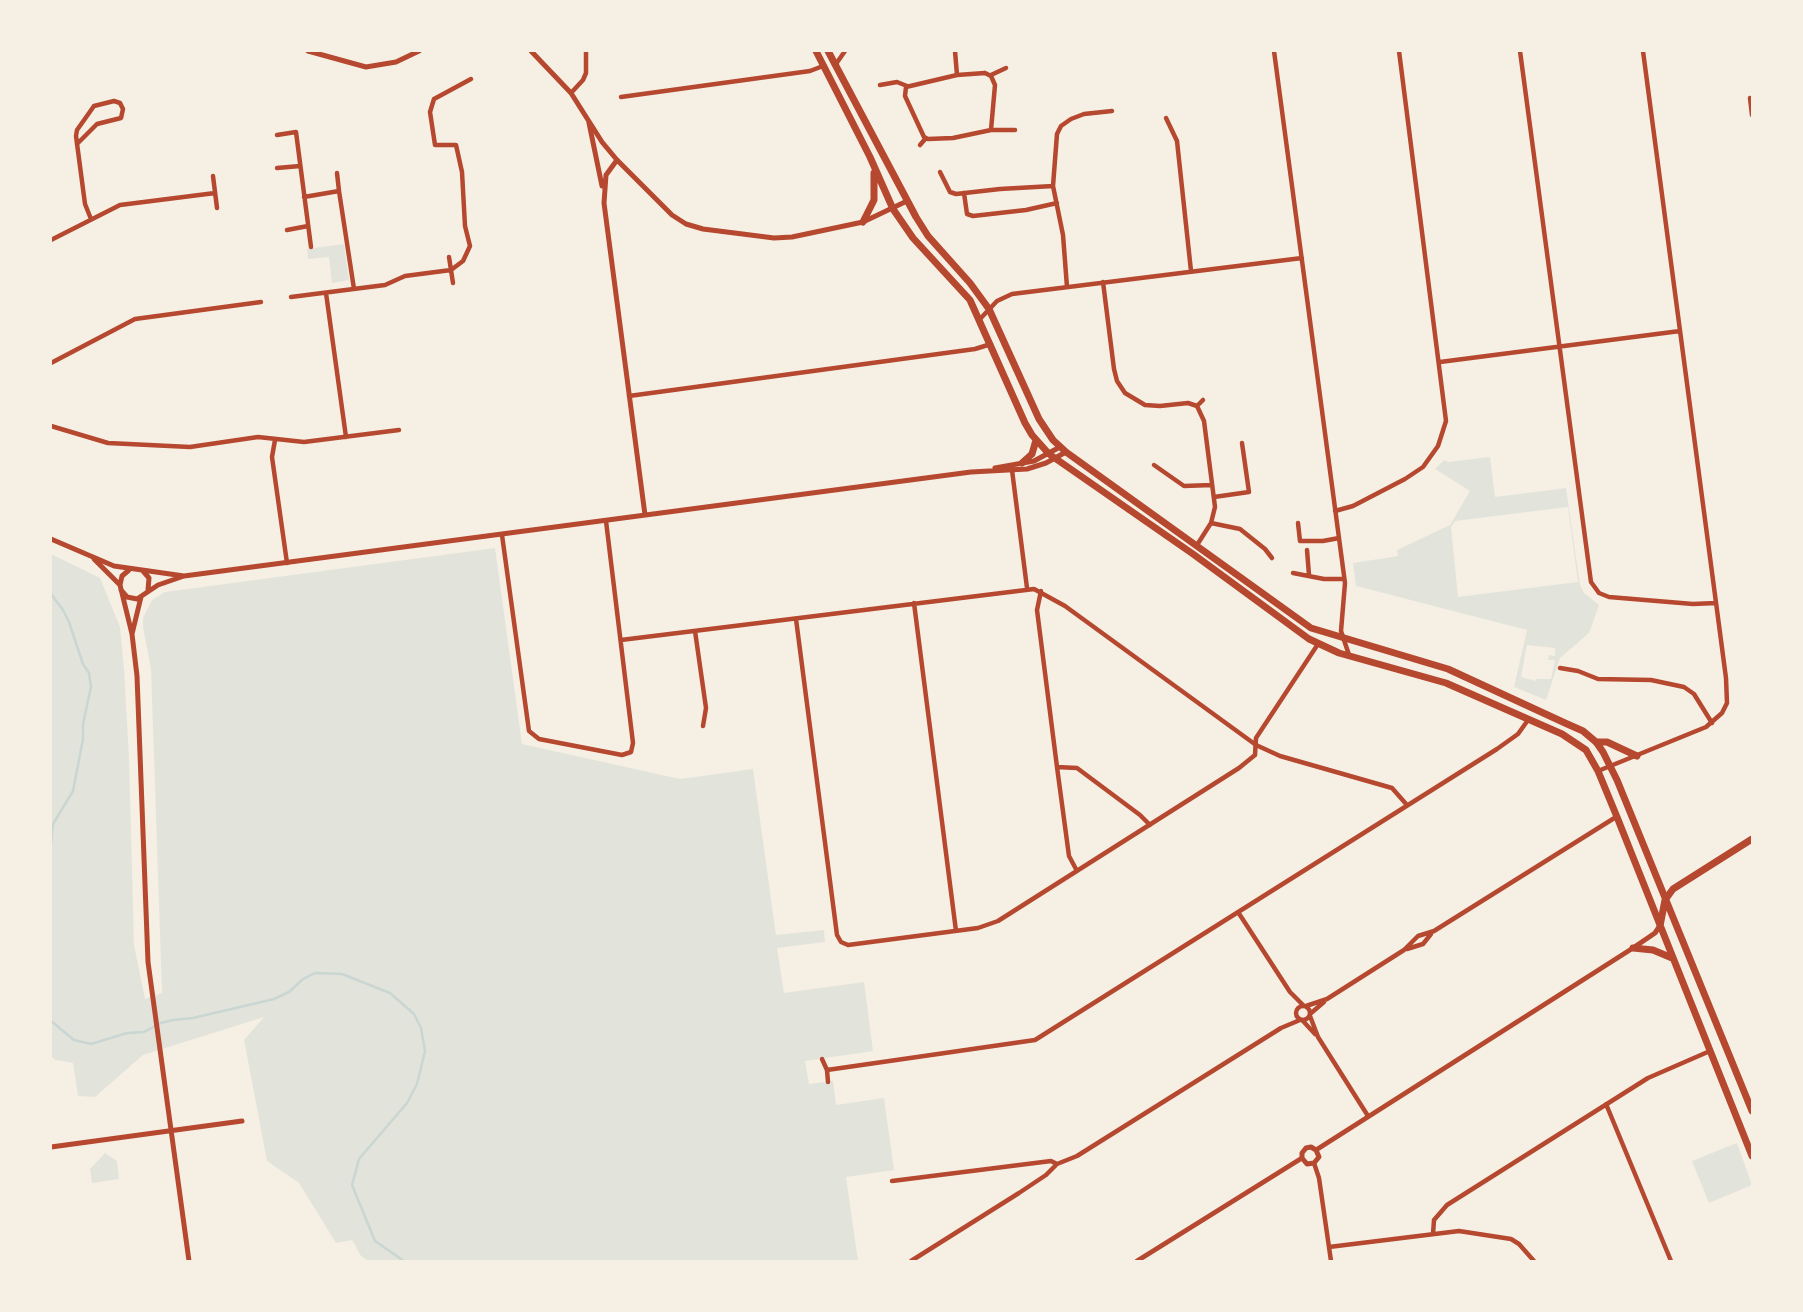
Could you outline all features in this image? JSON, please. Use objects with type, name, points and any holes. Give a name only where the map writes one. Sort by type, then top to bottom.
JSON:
[{"type":"highway","points":[[816,51],[893,209],[914,238],[965,293],[980,318],[1025,423],[1036,440],[1052,456],[1318,644],[1350,656],[1435,679],[1528,719],[1579,743],[1586,750],[1598,771],[1659,927],[1748,1136],[1752,1156]]},
{"type":"highway","points":[[828,51],[907,201],[928,236],[989,309],[1038,419],[1063,450],[1304,625],[1448,669],[1565,723],[1596,742],[1610,766],[1749,1097],[1752,1111]]},
{"type":"highway","points":[[863,222],[874,200],[874,167]]},
{"type":"highway","points":[[1022,463],[1032,454],[1036,440]]},
{"type":"highway","points":[[1596,742],[1607,742],[1637,756]]},
{"type":"highway","points":[[1659,927],[1665,900],[1670,892],[1752,839]]},
{"type":"highway","points":[[1633,948],[1653,950],[1672,958]]},
{"type":"street","points":[[308,51],[366,67],[396,62],[419,51]]},
{"type":"street","points":[[531,51],[571,93],[617,160],[672,215],[687,224],[703,229],[774,238],[792,237],[863,222],[907,201]]},
{"type":"street","points":[[571,93],[586,73],[586,51]]},
{"type":"street","points":[[835,65],[845,51]]},
{"type":"street","points":[[955,51],[957,75]]},
{"type":"street","points":[[1274,51],[1344,579],[1341,628],[1350,656]]},
{"type":"street","points":[[1335,511],[1353,506],[1423,467],[1442,437],[1446,421],[1399,51]]},
{"type":"street","points":[[1520,51],[1590,577],[1594,588],[1609,597],[1693,604],[1716,603]]},
{"type":"street","points":[[1598,771],[1712,723],[1722,713],[1727,698],[1643,51]]},
{"type":"street","points":[[621,97],[810,71],[823,66]]},
{"type":"street","points":[[880,85],[893,82],[907,86],[957,75],[990,75],[1006,68]]},
{"type":"street","points":[[990,75],[995,81],[996,94],[991,130]]},
{"type":"street","points":[[291,298],[389,284],[405,276],[451,270],[463,261],[470,246],[457,145],[438,146],[434,143],[430,109],[438,96],[471,79]]},
{"type":"street","points":[[907,86],[905,96],[926,138]]},
{"type":"street","points":[[1750,98],[1752,115]]},
{"type":"street","points":[[77,144],[97,124],[121,118],[123,109],[120,103],[103,102],[90,108],[76,130],[77,144],[85,207],[91,219]]},
{"type":"street","points":[[1067,287],[1066,256],[1053,187],[1055,145],[1061,126],[1084,114],[1112,111]]},
{"type":"street","points":[[1166,118],[1177,141],[1191,271]]},
{"type":"street","points":[[588,121],[603,189],[645,515]]},
{"type":"street","points":[[920,145],[926,138],[953,138],[991,130],[1015,130]]},
{"type":"street","points":[[277,135],[296,132],[311,247]]},
{"type":"street","points":[[603,189],[607,172],[617,160]]},
{"type":"street","points":[[276,168],[300,166]]},
{"type":"street","points":[[940,172],[950,192],[1053,187]]},
{"type":"street","points":[[337,173],[354,289]]},
{"type":"street","points":[[213,176],[217,208]]},
{"type":"street","points":[[304,197],[340,191]]},
{"type":"street","points":[[51,240],[120,205],[215,193]]},
{"type":"street","points":[[964,193],[967,212],[973,216],[1026,210],[1057,203]]},
{"type":"street","points":[[287,230],[308,226]]},
{"type":"street","points":[[449,257],[453,283]]},
{"type":"street","points":[[980,318],[997,300],[1009,295],[1302,258]]},
{"type":"street","points":[[1103,282],[1114,369],[1117,381],[1125,393],[1145,405],[1188,403],[1197,406],[1204,421],[1214,511],[1211,523],[1197,545]]},
{"type":"street","points":[[326,293],[346,437]]},
{"type":"street","points":[[51,363],[135,319],[261,302]]},
{"type":"street","points":[[1440,362],[1680,331]]},
{"type":"street","points":[[629,396],[975,349],[991,344]]},
{"type":"street","points":[[1197,406],[1203,400]]},
{"type":"street","points":[[51,426],[112,443],[190,447],[258,438],[298,443],[399,430]]},
{"type":"street","points":[[275,440],[272,457],[287,564]]},
{"type":"street","points":[[1214,497],[1249,492],[1242,443]]},
{"type":"street","points":[[988,470],[1038,466],[1063,450]]},
{"type":"street","points":[[143,572],[184,576],[287,564],[988,470],[1052,456]]},
{"type":"street","points":[[1154,465],[1184,486],[1212,485]]},
{"type":"street","points":[[1012,470],[1027,588]]},
{"type":"street","points":[[502,535],[529,731],[539,739],[617,755],[629,753],[633,743],[606,520]]},
{"type":"street","points":[[1211,523],[1240,530],[1265,549],[1272,558]]},
{"type":"street","points":[[1298,523],[1300,541],[1339,538]]},
{"type":"street","points":[[51,539],[94,559],[129,570],[139,569],[149,578],[148,590]]},
{"type":"street","points":[[1307,550],[1309,575]]},
{"type":"street","points":[[94,559],[132,598],[141,597]]},
{"type":"street","points":[[129,570],[122,576],[120,588],[132,634],[138,698],[146,933],[159,1053],[189,1261]]},
{"type":"street","points":[[1293,573],[1324,579],[1344,579]]},
{"type":"street","points":[[132,634],[141,597],[148,590],[184,576]]},
{"type":"street","points":[[621,640],[1027,588],[1041,591],[1065,606],[1256,745],[1280,756],[1392,788],[1406,805]]},
{"type":"street","points":[[1041,591],[1037,610],[1057,766],[1069,856],[1077,871]]},
{"type":"street","points":[[914,603],[956,931]]},
{"type":"street","points":[[796,619],[835,924],[841,942],[852,945],[978,928],[998,921],[1250,761],[1256,753],[1256,738],[1318,644]]},
{"type":"street","points":[[695,631],[706,709],[704,726]]},
{"type":"street","points":[[1560,668],[1578,671],[1598,679],[1651,680],[1684,687],[1694,694],[1712,723]]},
{"type":"street","points":[[827,1070],[1035,1040],[1512,738],[1522,730],[1528,719]]},
{"type":"street","points":[[1057,766],[1077,768],[1150,825]]},
{"type":"street","points":[[911,1261],[1020,1193],[1057,1164],[1077,1156],[1281,1028],[1310,1015],[1327,999],[1404,950],[1418,936],[1434,931],[1617,817]]},
{"type":"street","points":[[1238,912],[1290,992],[1305,1006],[1318,1037],[1367,1116]]},
{"type":"street","points":[[1316,1150],[1633,948],[1655,933],[1659,927]]},
{"type":"street","points":[[1404,950],[1423,944],[1434,931]]},
{"type":"street","points":[[1290,992],[1296,1012],[1318,1037]]},
{"type":"street","points":[[1281,1028],[1305,1006],[1327,999]]},
{"type":"street","points":[[1433,1234],[1434,1220],[1447,1205],[1661,1071],[1710,1051]]},
{"type":"street","points":[[822,1059],[828,1082]]},
{"type":"street","points":[[1606,1104],[1671,1261]]},
{"type":"street","points":[[51,1147],[242,1121]]},
{"type":"street","points":[[1137,1261],[1302,1158],[1306,1148],[1316,1150],[1319,1157],[1314,1163],[1307,1164],[1302,1158]]},
{"type":"street","points":[[892,1181],[1051,1161],[1057,1164]]},
{"type":"street","points":[[1314,1163],[1319,1178],[1331,1261]]},
{"type":"street","points":[[1329,1247],[1459,1231],[1508,1238],[1519,1244],[1534,1261]]},
{"type":"shaded area","points":[[344,244],[349,280],[332,283],[329,257],[308,259],[307,249]]},
{"type":"shaded area","points":[[1490,457],[1495,497],[1566,488],[1580,585],[1584,593],[1599,605],[1589,633],[1560,658],[1546,700],[1514,687],[1527,630],[1356,586],[1353,563],[1398,556],[1397,550],[1450,525],[1470,491],[1435,469],[1444,460],[1448,462]],"holes":[[[1568,507],[1578,582],[1458,597],[1451,527],[1455,521]],[[1527,645],[1555,648],[1555,656],[1549,655],[1548,660],[1555,660],[1551,679],[1536,681],[1521,677]]]},
{"type":"shaded area","points":[[495,548],[522,744],[680,779],[753,769],[776,935],[824,930],[825,942],[777,948],[784,993],[864,982],[873,1051],[805,1061],[809,1084],[833,1081],[836,1105],[884,1098],[894,1170],[846,1177],[858,1261],[368,1261],[361,1256],[352,1240],[336,1243],[299,1183],[267,1161],[244,1040],[264,1017],[143,1055],[95,1097],[78,1096],[73,1063],[51,1057],[51,554],[100,578],[120,627],[129,758],[134,945],[145,999],[162,993],[151,669],[143,627],[143,618],[152,600],[165,592]]},
{"type":"shaded area","points":[[1737,1143],[1752,1185],[1709,1203],[1692,1161]]},
{"type":"shaded area","points":[[105,1153],[117,1161],[119,1179],[92,1183],[90,1169]]},
{"type":"waterway","points":[[51,594],[69,622],[83,664],[89,673],[91,687],[73,791],[53,824],[51,844]]},
{"type":"waterway","points":[[51,1021],[74,1040],[91,1044],[127,1033],[144,1032],[173,1020],[193,1018],[274,999],[289,992],[303,979],[315,973],[342,974],[390,993],[414,1014],[421,1028],[425,1051],[417,1084],[407,1103],[359,1159],[352,1185],[375,1241],[404,1261]]}]
